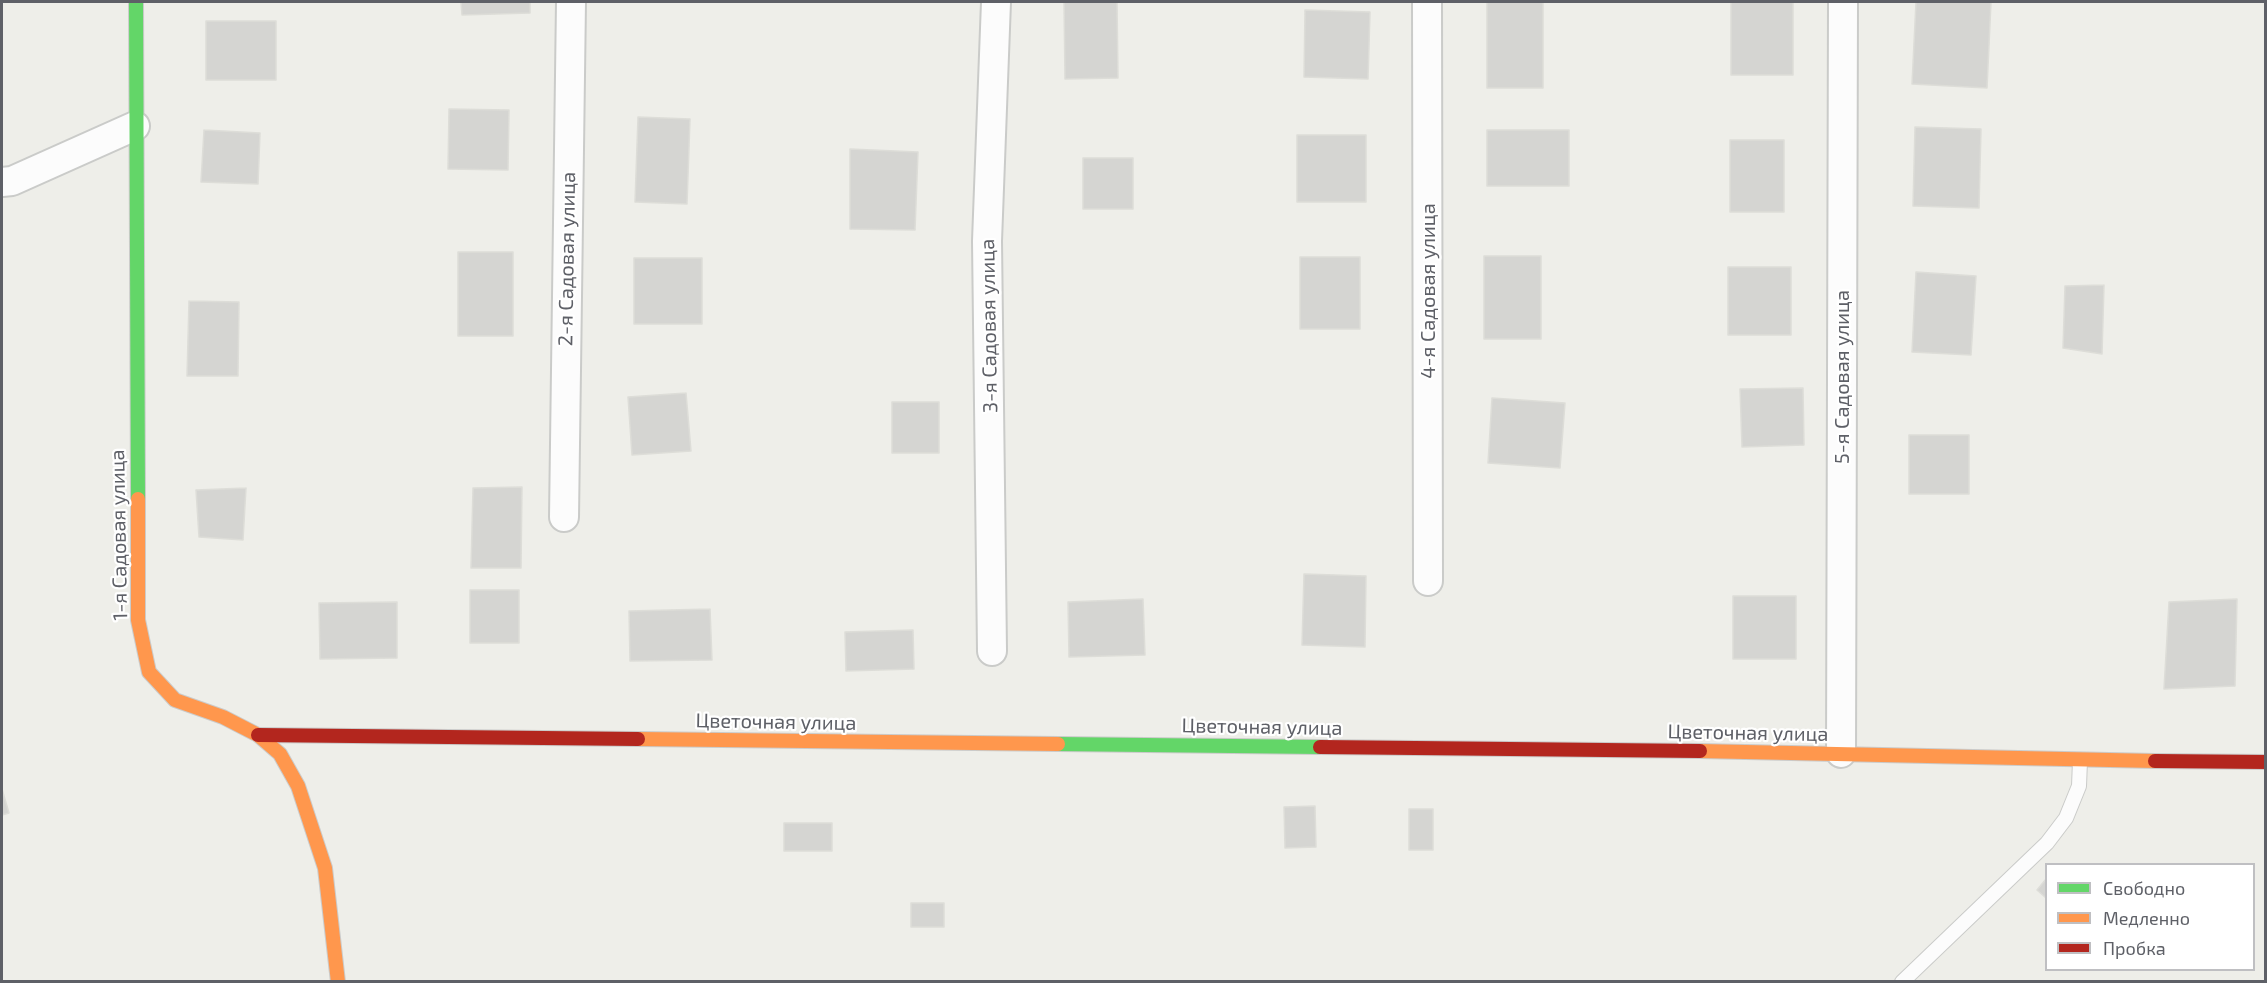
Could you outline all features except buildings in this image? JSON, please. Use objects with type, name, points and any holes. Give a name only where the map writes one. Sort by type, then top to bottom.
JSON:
[{"type":"street","name":"1-я Садовая улица","points":[[136,2],[138,620],[149,672],[175,700],[224,717],[258,735],[280,754],[298,786],[325,868],[338,981]]},
{"type":"street","name":"2-я Садовая улица","points":[[564,517],[571,2]]},
{"type":"street","name":"3-я Садовая улица","points":[[992,651],[987,241],[996,2]]},
{"type":"street","name":"4-я Садовая улица","points":[[1427,2],[1428,581]]},
{"type":"street","name":"5-я Садовая улица","points":[[1841,753],[1844,2]]},
{"type":"street","points":[[2,182],[12,181],[135,126]]},
{"type":"street","name":"Цветочная улица","points":[[258,735],[1841,753],[2080,761],[2265,762]]},
{"type":"lane","points":[[1902,981],[2047,843],[2066,818],[2079,786],[2080,761]]},
{"type":"traffic: fast","points":[[136,2],[138,499]]},
{"type":"traffic: fast","points":[[1058,744],[1320,747]]},
{"type":"traffic: slow","points":[[138,499],[138,620],[149,672],[175,700],[223,717],[258,735],[280,754],[298,786],[325,868],[338,982]]},
{"type":"traffic: slow","points":[[638,739],[1058,744]]},
{"type":"traffic: slow","points":[[1700,751],[2155,761]]},
{"type":"traffic: jam","points":[[258,735],[638,739]]},
{"type":"traffic: jam","points":[[1320,747],[1700,751]]},
{"type":"traffic: jam","points":[[2155,761],[2266,762]]}]
